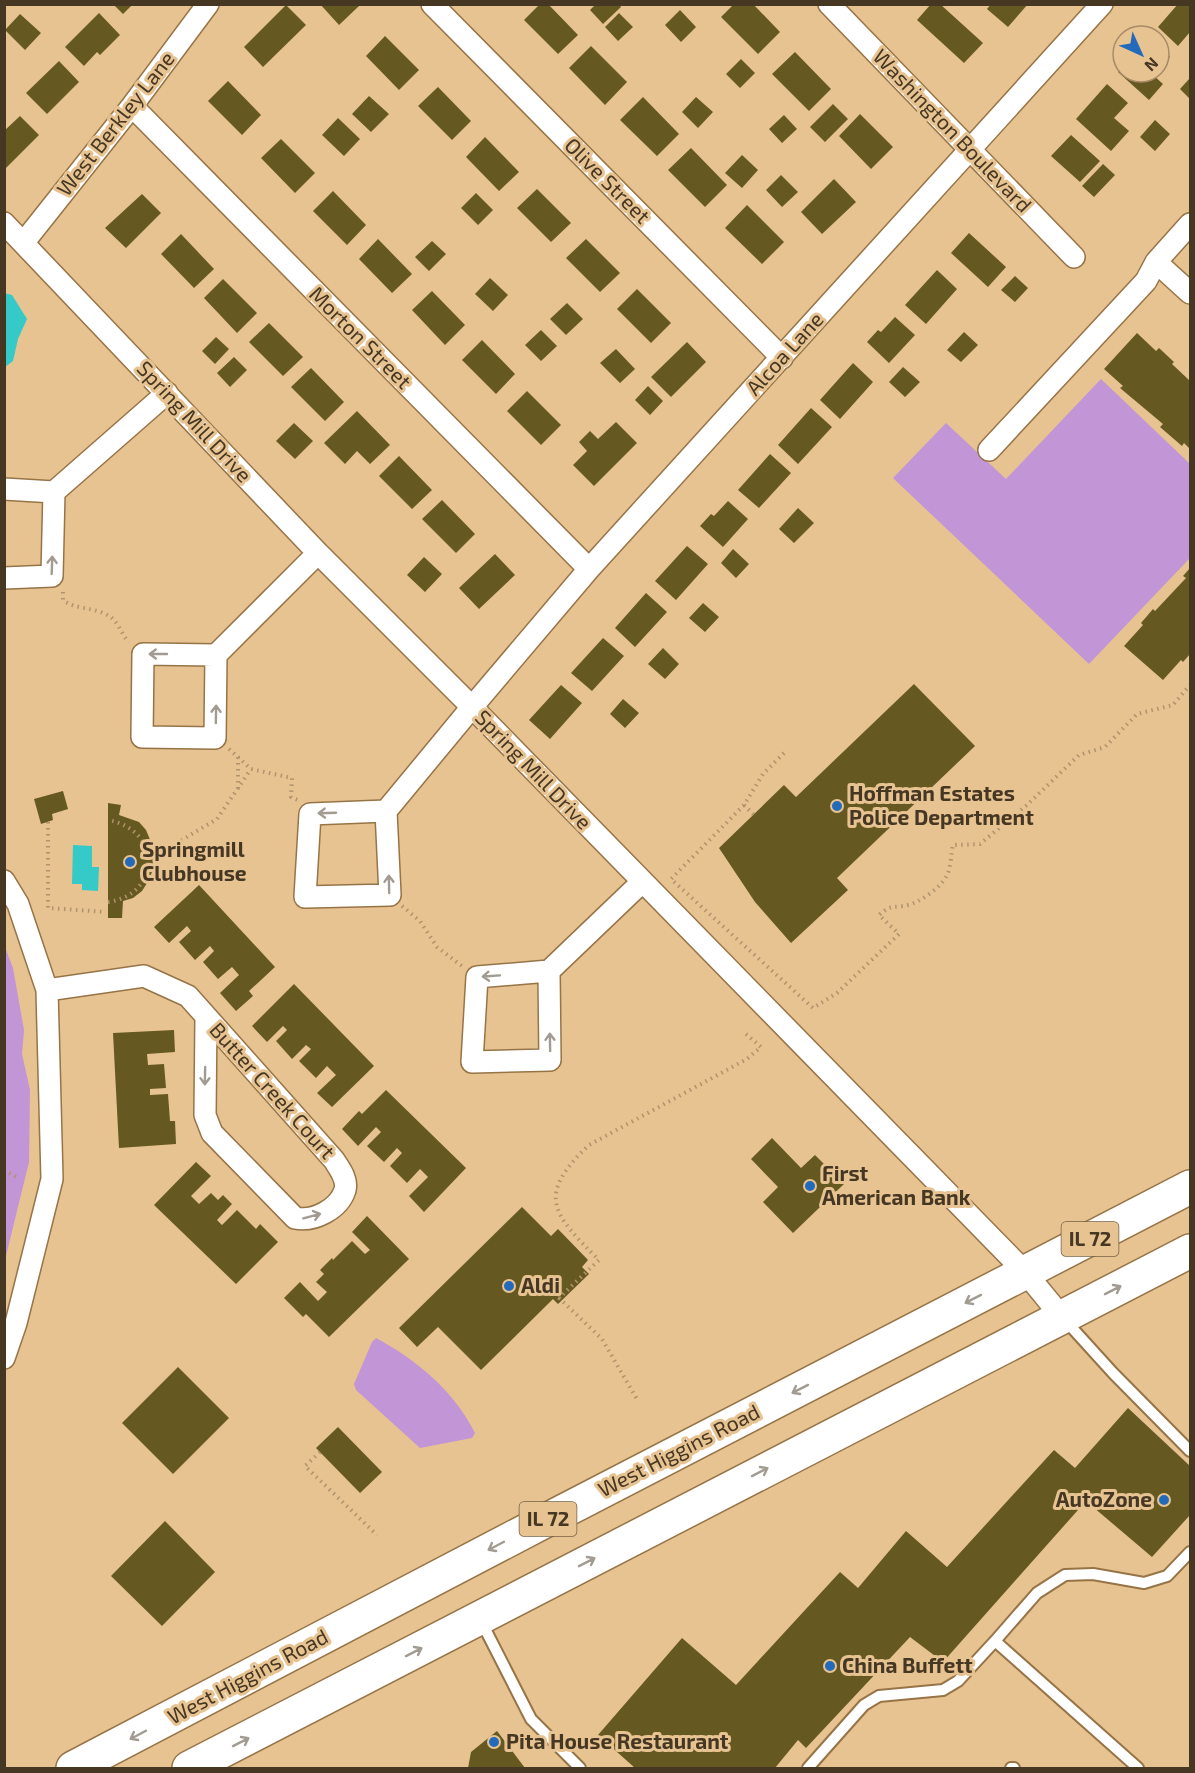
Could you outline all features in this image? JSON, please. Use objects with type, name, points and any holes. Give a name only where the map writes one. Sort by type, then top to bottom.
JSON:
[{"type":"main road","name":"West Higgins Road","points":[[73,1768],[552,1517],[1191,1187]]},
{"type":"main road","name":"IL 72","points":[[189,1768],[1061,1316],[1191,1251]]},
{"type":"street","name":"West Berkley Lane","points":[[24,242],[132,106],[208,4]]},
{"type":"street","name":"Olive Street","points":[[432,4],[782,358]]},
{"type":"street","name":"Washington Boulevard","points":[[829,4],[1074,257]]},
{"type":"street","name":"Alcoa Lane","points":[[386,811],[589,569],[1102,4]]},
{"type":"street","name":"Morton Street","points":[[132,106],[589,569]]},
{"type":"street","name":"Spring Mill Drive","points":[[4,223],[318,553],[472,707],[1025,1272],[1061,1316]]},
{"type":"street","points":[[988,450],[1146,280],[1156,262],[1191,224]]},
{"type":"street","points":[[1156,262],[1191,293]]},
{"type":"street","points":[[4,489],[54,492],[167,393]]},
{"type":"street","points":[[4,578],[52,576],[54,492]]},
{"type":"street","points":[[216,655],[143,654],[142,737],[215,738],[216,655],[318,553]]},
{"type":"street","points":[[386,811],[390,895],[305,897],[310,814],[386,811]]},
{"type":"street","points":[[4,881],[18,904],[47,990],[52,1179],[16,1323],[4,1358]]},
{"type":"street","points":[[549,971],[550,1060],[472,1062],[477,977],[549,971],[642,882]]},
{"type":"street","name":"Butter Creek Court","points":[[47,990],[144,976],[188,996],[334,1160],[344,1175],[345,1189],[327,1211],[305,1220],[295,1218],[212,1133],[205,1115],[206,1017]]},
{"type":"lane","points":[[1061,1316],[1191,1451]]},
{"type":"lane","points":[[808,1768],[864,1705],[879,1696],[943,1690],[958,1681],[1037,1593],[1065,1575],[1093,1574],[1144,1583],[1167,1576],[1191,1552]]},
{"type":"lane","points":[[479,1618],[531,1719],[580,1768]]},
{"type":"lane","points":[[995,1641],[1138,1768]]},
{"type":"path","points":[[52,576],[63,590],[63,600],[70,605],[106,614],[115,619],[121,634],[143,654]]},
{"type":"path","points":[[784,753],[763,774],[744,805],[672,879],[813,1008],[837,993],[899,934],[879,915],[888,907],[909,905],[923,898],[938,886],[947,877],[953,845],[980,844],[1027,805],[1079,755],[1105,747],[1137,714],[1173,705],[1191,685]]},
{"type":"path","points":[[215,738],[252,770],[292,778],[291,797],[299,800],[310,814]]},
{"type":"path","points":[[238,756],[238,789]]},
{"type":"path","points":[[147,850],[172,846],[217,819],[252,770]]},
{"type":"path","points":[[744,805],[754,815]]},
{"type":"path","points":[[108,820],[123,824],[132,830],[146,844],[147,850],[147,871],[141,885],[132,894],[108,902]]},
{"type":"path","points":[[48,822],[48,908],[106,912]]},
{"type":"path","points":[[390,895],[420,921],[437,947],[477,977]]},
{"type":"path","points":[[559,1298],[599,1260],[570,1231],[560,1214],[555,1200],[557,1183],[574,1160],[590,1145],[747,1059],[761,1047],[746,1034]]},
{"type":"path","points":[[4,1170],[18,1178]]},
{"type":"path","points":[[550,1289],[602,1339],[638,1401]]},
{"type":"path","points":[[320,1452],[305,1466],[377,1535]]},
{"type":"shaded area","points":[[1101,379],[1190,464],[1190,558],[1089,664],[893,478],[946,423],[1006,479]]},
{"type":"shaded area","points":[[5,947],[13,968],[24,1030],[22,1054],[30,1090],[29,1162],[5,1260]]},
{"type":"shaded area","points":[[376,1338],[406,1356],[445,1390],[475,1433],[472,1438],[420,1448],[356,1390],[354,1384],[372,1342]]},
{"type":"water","points":[[4,293],[12,295],[27,319],[18,339],[13,361],[5,367]]},
{"type":"water","points":[[73,845],[92,846],[92,867],[99,867],[98,891],[82,890],[82,884],[72,884]]},
{"type":"building","points":[[113,4],[133,4],[123,14]]},
{"type":"building","points":[[320,4],[357,4],[359,6],[339,25]]},
{"type":"building","points":[[540,4],[548,4],[578,35],[558,54],[524,20]]},
{"type":"building","points":[[596,4],[619,4],[621,7],[603,24],[590,10]]},
{"type":"building","points":[[734,4],[753,4],[780,32],[758,54],[721,17]]},
{"type":"building","points":[[931,4],[940,4],[983,43],[964,63],[917,20]]},
{"type":"building","points":[[991,4],[1028,4],[1008,27],[987,9]]},
{"type":"building","points":[[1178,4],[1190,4],[1190,32],[1178,46],[1171,39],[1171,24],[1161,24]]},
{"type":"building","points":[[286,5],[306,25],[263,67],[244,47]]},
{"type":"building","points":[[680,10],[696,27],[681,42],[665,25]]},
{"type":"building","points":[[99,13],[120,35],[100,55],[97,52],[84,66],[65,47]]},
{"type":"building","points":[[619,13],[633,27],[618,41],[605,27]]},
{"type":"building","points":[[20,14],[41,33],[25,50],[5,30]]},
{"type":"building","points":[[385,36],[419,70],[399,90],[366,56]]},
{"type":"building","points":[[591,46],[627,82],[605,105],[569,68]]},
{"type":"building","points":[[795,52],[831,89],[809,111],[772,74]]},
{"type":"building","points":[[741,59],[755,73],[740,88],[726,74]]},
{"type":"building","points":[[59,61],[79,82],[47,114],[26,93]]},
{"type":"building","points":[[1190,78],[1190,99],[1180,89]]},
{"type":"building","points":[[228,81],[261,115],[242,135],[208,101]]},
{"type":"building","points":[[1107,84],[1128,103],[1114,118],[1129,131],[1111,151],[1076,119]]},
{"type":"building","points":[[1131,84],[1163,84],[1149,100]]},
{"type":"building","points":[[438,87],[471,121],[452,140],[418,106]]},
{"type":"building","points":[[369,96],[389,114],[371,132],[352,114]]},
{"type":"building","points":[[643,97],[679,134],[657,156],[620,120]]},
{"type":"building","points":[[696,97],[713,112],[698,128],[682,112]]},
{"type":"building","points":[[833,104],[848,119],[825,142],[810,127]]},
{"type":"building","points":[[860,114],[893,147],[871,169],[839,136]]},
{"type":"building","points":[[784,115],[797,129],[782,143],[769,129]]},
{"type":"building","points":[[20,116],[39,135],[4,170],[4,131]]},
{"type":"building","points":[[338,118],[360,139],[344,156],[322,135]]},
{"type":"building","points":[[1155,120],[1170,134],[1155,151],[1140,137]]},
{"type":"building","points":[[1071,135],[1100,161],[1080,182],[1051,156]]},
{"type":"building","points":[[485,137],[519,172],[499,191],[466,157]]},
{"type":"building","points":[[281,139],[315,173],[295,193],[261,158]]},
{"type":"building","points":[[691,148],[727,185],[705,207],[668,170]]},
{"type":"building","points":[[742,155],[758,170],[742,188],[725,173]]},
{"type":"building","points":[[1103,164],[1115,175],[1094,197],[1082,186]]},
{"type":"building","points":[[781,175],[798,192],[782,207],[766,190]]},
{"type":"building","points":[[834,179],[856,202],[822,234],[801,212]]},
{"type":"building","points":[[537,189],[571,223],[551,242],[517,208]]},
{"type":"building","points":[[333,191],[366,225],[347,245],[313,211]]},
{"type":"building","points":[[476,193],[493,210],[478,225],[461,208]]},
{"type":"building","points":[[142,194],[161,213],[126,248],[105,228]]},
{"type":"building","points":[[747,205],[784,242],[762,264],[725,228]]},
{"type":"building","points":[[969,233],[1006,267],[988,287],[951,253]]},
{"type":"building","points":[[181,234],[214,269],[194,288],[161,254]]},
{"type":"building","points":[[378,239],[412,274],[392,293],[359,259]]},
{"type":"building","points":[[586,239],[620,273],[600,292],[566,258]]},
{"type":"building","points":[[432,241],[446,254],[429,271],[415,257]]},
{"type":"building","points":[[937,270],[957,289],[926,324],[905,305]]},
{"type":"building","points":[[1015,276],[1028,288],[1015,302],[1001,290]]},
{"type":"building","points":[[490,278],[508,295],[493,311],[475,294]]},
{"type":"building","points":[[223,279],[257,313],[237,333],[204,298]]},
{"type":"building","points":[[637,289],[671,323],[651,343],[617,309]]},
{"type":"building","points":[[432,291],[465,325],[445,345],[412,310]]},
{"type":"building","points":[[567,303],[583,319],[566,335],[550,319]]},
{"type":"building","points":[[895,317],[915,335],[889,363],[867,342],[878,330],[881,332]]},
{"type":"building","points":[[269,323],[303,357],[283,376],[249,342]]},
{"type":"building","points":[[541,330],[557,346],[541,361],[525,345]]},
{"type":"building","points":[[964,332],[978,345],[961,362],[947,350]]},
{"type":"building","points":[[1137,333],[1156,351],[1159,348],[1190,381],[1190,449],[1184,443],[1182,446],[1160,427],[1163,424],[1120,388],[1123,386],[1104,369]]},
{"type":"building","points":[[216,337],[229,349],[215,364],[202,351]]},
{"type":"building","points":[[482,340],[515,374],[496,394],[462,360]]},
{"type":"building","points":[[687,342],[706,362],[671,397],[651,377]]},
{"type":"building","points":[[616,349],[635,369],[620,383],[600,363]]},
{"type":"building","points":[[234,357],[247,370],[230,387],[217,373]]},
{"type":"building","points":[[853,363],[873,382],[840,419],[820,400]]},
{"type":"building","points":[[903,367],[920,382],[905,397],[889,382]]},
{"type":"building","points":[[311,368],[344,402],[325,421],[291,387]]},
{"type":"building","points":[[648,386],[663,401],[650,415],[635,400]]},
{"type":"building","points":[[527,391],[561,425],[541,445],[507,411]]},
{"type":"building","points":[[811,408],[832,427],[798,464],[778,445]]},
{"type":"building","points":[[357,411],[390,445],[370,464],[357,451],[345,464],[324,443]]},
{"type":"building","points":[[616,422],[637,443],[594,486],[573,465],[587,451],[579,442],[590,431],[598,439]]},
{"type":"building","points":[[294,423],[313,441],[295,459],[276,441]]},
{"type":"building","points":[[770,454],[791,473],[759,508],[738,490]]},
{"type":"building","points":[[399,456],[432,490],[412,509],[379,476]]},
{"type":"building","points":[[442,500],[475,534],[456,553],[422,519]]},
{"type":"building","points":[[728,501],[748,519],[723,547],[700,526],[711,514],[714,516]]},
{"type":"building","points":[[798,508],[814,523],[794,543],[779,529]]},
{"type":"building","points":[[687,546],[708,564],[676,600],[655,581]]},
{"type":"building","points":[[733,549],[749,564],[736,578],[721,563]]},
{"type":"building","points":[[495,554],[515,575],[479,609],[459,588]]},
{"type":"building","points":[[424,557],[442,574],[425,592],[407,575]]},
{"type":"building","points":[[1190,568],[1190,654],[1183,662],[1181,660],[1163,680],[1124,646],[1143,625],[1141,623],[1153,609],[1155,611],[1186,578],[1183,576]]},
{"type":"building","points":[[646,593],[667,612],[635,647],[615,628]]},
{"type":"building","points":[[703,603],[719,617],[705,632],[689,618]]},
{"type":"building","points":[[603,638],[624,656],[592,691],[571,673]]},
{"type":"building","points":[[663,648],[679,664],[665,679],[648,664]]},
{"type":"building","name":"Hoffman Estates Police Department","points":[[914,684],[975,746],[837,878],[848,890],[791,943],[755,902],[719,848],[784,785],[796,797]]},
{"type":"building","points":[[561,685],[582,703],[550,739],[529,720]]},
{"type":"building","points":[[623,699],[639,713],[625,728],[610,714]]},
{"type":"building","points":[[63,791],[68,809],[52,814],[53,820],[41,824],[34,799]]},
{"type":"building","name":"Springmill Clubhouse","points":[[108,803],[121,805],[119,815],[139,822],[146,830],[153,856],[153,869],[149,880],[142,891],[133,898],[123,901],[122,918],[108,918]]},
{"type":"building","points":[[199,885],[275,967],[249,991],[253,996],[236,1011],[220,993],[239,975],[232,967],[218,979],[203,962],[214,951],[210,946],[195,960],[179,942],[191,931],[187,926],[169,943],[154,927]]},
{"type":"building","points":[[294,984],[374,1066],[332,1107],[317,1093],[336,1075],[327,1066],[316,1078],[299,1061],[311,1049],[306,1045],[292,1059],[276,1041],[287,1030],[283,1026],[267,1042],[252,1026]]},
{"type":"building","points":[[174,1030],[175,1052],[147,1054],[148,1065],[164,1064],[166,1088],[150,1089],[150,1095],[168,1094],[170,1121],[175,1121],[176,1144],[119,1148],[113,1033]]},
{"type":"building","points":[[386,1090],[466,1168],[424,1212],[409,1196],[428,1177],[420,1169],[407,1183],[390,1166],[402,1153],[397,1148],[384,1162],[367,1146],[381,1132],[376,1127],[358,1146],[342,1129],[359,1111],[362,1114]]},
{"type":"building","name":"First American Bank","points":[[772,1138],[801,1168],[815,1155],[844,1184],[793,1233],[763,1202],[778,1187],[751,1159]]},
{"type":"building","points":[[196,1162],[211,1176],[191,1196],[199,1204],[211,1193],[218,1200],[223,1195],[232,1204],[217,1220],[222,1225],[237,1210],[256,1229],[260,1224],[278,1242],[236,1284],[154,1205]]},
{"type":"building","name":"Aldi","points":[[522,1207],[551,1236],[558,1229],[588,1260],[582,1267],[589,1274],[558,1304],[553,1299],[481,1370],[438,1327],[417,1347],[399,1328]]},
{"type":"building","points":[[367,1216],[409,1259],[329,1337],[306,1314],[303,1317],[284,1298],[300,1282],[318,1301],[327,1292],[316,1282],[324,1274],[320,1270],[332,1258],[333,1260],[352,1241],[365,1254],[370,1250],[352,1232]]},
{"type":"building","points":[[178,1367],[229,1418],[173,1474],[122,1423]]},
{"type":"building","points":[[1128,1408],[1190,1466],[1190,1515],[1152,1557],[1086,1501],[943,1662],[910,1637],[806,1748],[798,1740],[775,1768],[635,1768],[598,1735],[682,1638],[736,1685],[840,1572],[858,1588],[906,1531],[947,1567],[1054,1450],[1075,1468]]},
{"type":"building","points":[[338,1427],[382,1472],[360,1493],[316,1448]]},
{"type":"building","points":[[165,1521],[215,1572],[162,1626],[111,1576]]},
{"type":"building","name":"Pita House Restaurant","points":[[497,1731],[525,1768],[468,1768],[471,1752]]},
{"type":"place","name":"Hoffman Estates Police Department","points":[[837,806]]},
{"type":"place","name":"Springmill Clubhouse","points":[[130,862]]},
{"type":"place","name":"First American Bank","points":[[810,1186]]},
{"type":"place","name":"Aldi","points":[[509,1286]]},
{"type":"place","name":"AutoZone","points":[[1164,1500]]},
{"type":"place","name":"China Buffett","points":[[830,1666]]},
{"type":"place","name":"Pita House Restaurant","points":[[494,1742]]}]
